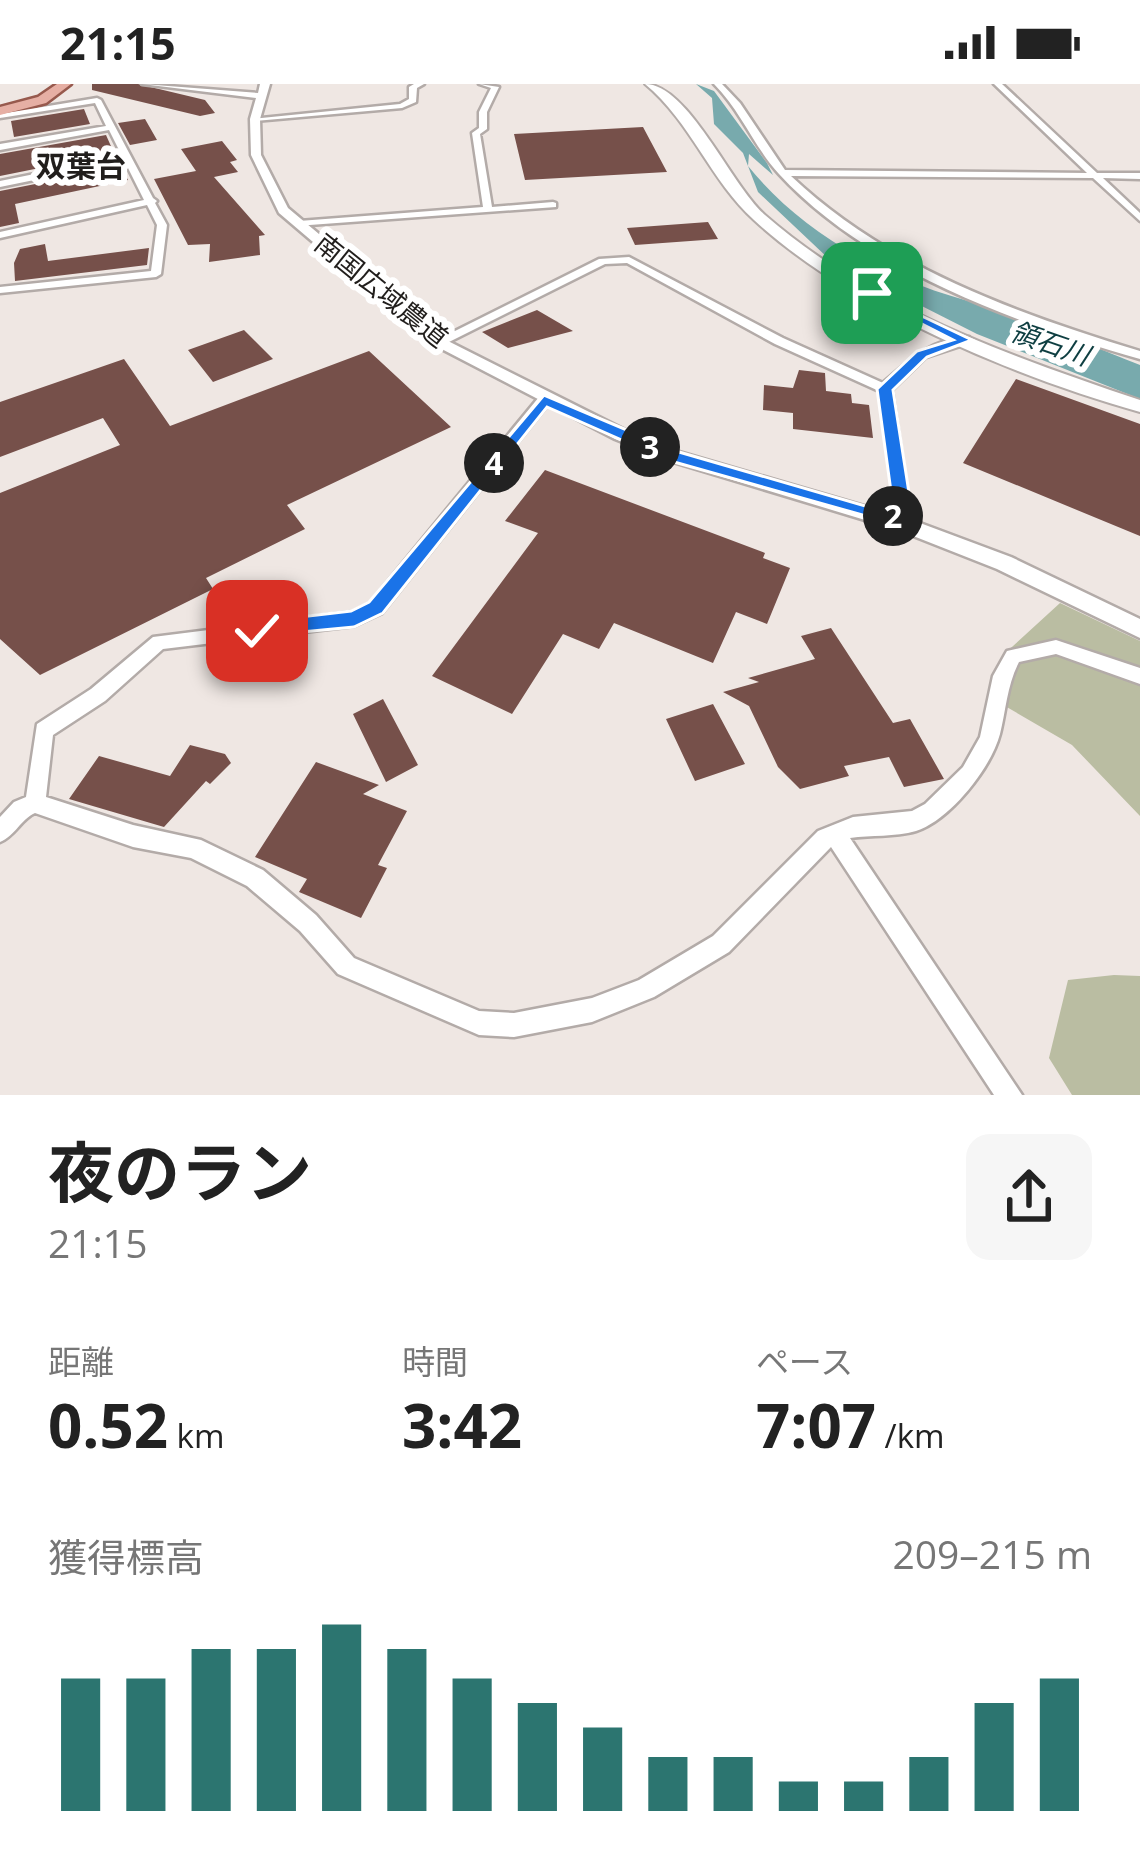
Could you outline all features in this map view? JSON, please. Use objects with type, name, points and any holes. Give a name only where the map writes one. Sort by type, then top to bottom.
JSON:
[{"type":"main road","points":[[2,113],[42,100],[65,84]]},
{"type":"main road","points":[[650,84],[675,102],[728,188],[783,237],[872,293],[965,340],[1140,406]]},
{"type":"street","points":[[147,84],[263,90]]},
{"type":"street","points":[[255,119],[402,106],[413,100],[413,87],[420,84]]},
{"type":"street","points":[[483,84],[495,87],[483,112],[483,129],[476,133],[488,210]]},
{"type":"street","points":[[718,84],[783,173],[841,221],[937,276],[1140,355]]},
{"type":"street","points":[[998,84],[1140,218]]},
{"type":"street","name":"南国広域農道","points":[[263,90],[255,119],[256,155],[265,181],[299,224],[439,342],[544,400],[673,456],[891,520],[1004,563],[1140,629]]},
{"type":"street","points":[[0,290],[156,274],[162,225],[97,100],[2,113]]},
{"type":"street","points":[[0,147],[112,127]]},
{"type":"street","points":[[0,184],[128,158]]},
{"type":"street","points":[[783,173],[1140,176]]},
{"type":"street","points":[[0,235],[152,201]]},
{"type":"street","points":[[299,224],[553,206]]},
{"type":"street","points":[[439,342],[603,261],[629,260],[779,340],[885,389]]},
{"type":"street","points":[[885,389],[922,354],[965,340]]},
{"type":"street","points":[[885,389],[901,499],[891,520]]},
{"type":"street","points":[[35,803],[44,730],[98,695],[159,642],[354,619],[376,608],[544,400]]},
{"type":"street","points":[[0,832],[21,809],[35,803],[133,836],[194,848],[255,878],[308,923],[346,966],[479,1023],[514,1025],[592,1010],[646,988],[721,944],[825,838],[914,821],[970,774],[989,739],[1001,676],[1013,656],[1056,647],[1140,676]]},
{"type":"street","points":[[835,834],[1009,1095]]},
{"type":"green space","points":[[1060,603],[1140,641],[1140,816],[1072,745],[1005,706],[1002,656]]},
{"type":"green space","points":[[1140,976],[1140,1095],[1072,1095],[1049,1058],[1068,980]]},
{"type":"water","points":[[696,84],[714,91],[773,175],[749,154],[748,166],[743,153],[714,124],[712,98]]},
{"type":"water","name":"領石川","points":[[748,166],[797,215],[886,271],[1020,316],[1140,365],[1140,399],[977,334],[829,259],[758,192]]},
{"type":"building","points":[[92,84],[138,84],[205,100],[215,113],[200,116],[92,90]]},
{"type":"building","points":[[84,109],[90,124],[14,137],[11,121]]},
{"type":"building","points":[[145,119],[157,140],[130,145],[118,123]]},
{"type":"building","points":[[643,127],[667,172],[525,180],[514,134]]},
{"type":"building","points":[[106,135],[114,153],[0,176],[0,154]]},
{"type":"building","points":[[222,141],[237,160],[230,162],[238,172],[214,177],[265,235],[259,236],[260,255],[209,262],[210,244],[188,245],[154,179],[196,171],[181,149]]},
{"type":"building","points":[[121,167],[128,180],[15,204],[19,223],[0,227],[0,191]]},
{"type":"building","points":[[708,222],[718,239],[635,245],[627,228]]},
{"type":"building","points":[[45,244],[48,261],[149,248],[147,265],[15,281],[14,263],[20,249]]},
{"type":"building","points":[[537,310],[573,331],[508,348],[482,332]]},
{"type":"building","points":[[244,330],[273,359],[213,382],[188,350]]},
{"type":"building","points":[[369,351],[451,427],[287,505],[305,529],[206,578],[213,589],[40,675],[0,639],[0,493],[120,445],[103,418],[0,457],[0,402],[124,359],[170,426]]},
{"type":"building","points":[[799,370],[825,373],[826,391],[851,394],[852,403],[869,405],[873,438],[793,429],[793,413],[763,410],[764,385],[793,388]]},
{"type":"building","points":[[1016,379],[1140,424],[1140,536],[963,463]]},
{"type":"building","points":[[545,470],[765,553],[763,558],[790,568],[767,624],[736,612],[713,663],[614,623],[599,649],[563,634],[512,714],[432,676],[538,533],[505,521]]},
{"type":"building","points":[[831,628],[893,723],[910,719],[944,779],[904,787],[889,757],[844,766],[849,776],[800,789],[778,767],[749,706],[723,692],[759,682],[748,678],[815,659],[801,636]]},
{"type":"building","points":[[383,699],[418,765],[386,782],[353,714]]},
{"type":"building","points":[[713,704],[745,764],[695,781],[666,719]]},
{"type":"building","points":[[190,745],[225,754],[231,763],[210,784],[206,781],[164,827],[69,799],[99,756],[170,776]]},
{"type":"building","points":[[316,762],[379,785],[363,794],[407,811],[378,865],[387,868],[361,918],[299,892],[307,879],[255,857]]},
{"type":"district","name":"双葉台","points":[[81,167]]},
{"type":"route","points":[[257,631],[354,619],[376,608],[544,400],[673,456],[891,520],[901,499],[885,389],[922,354],[965,340],[872,293]]}]
